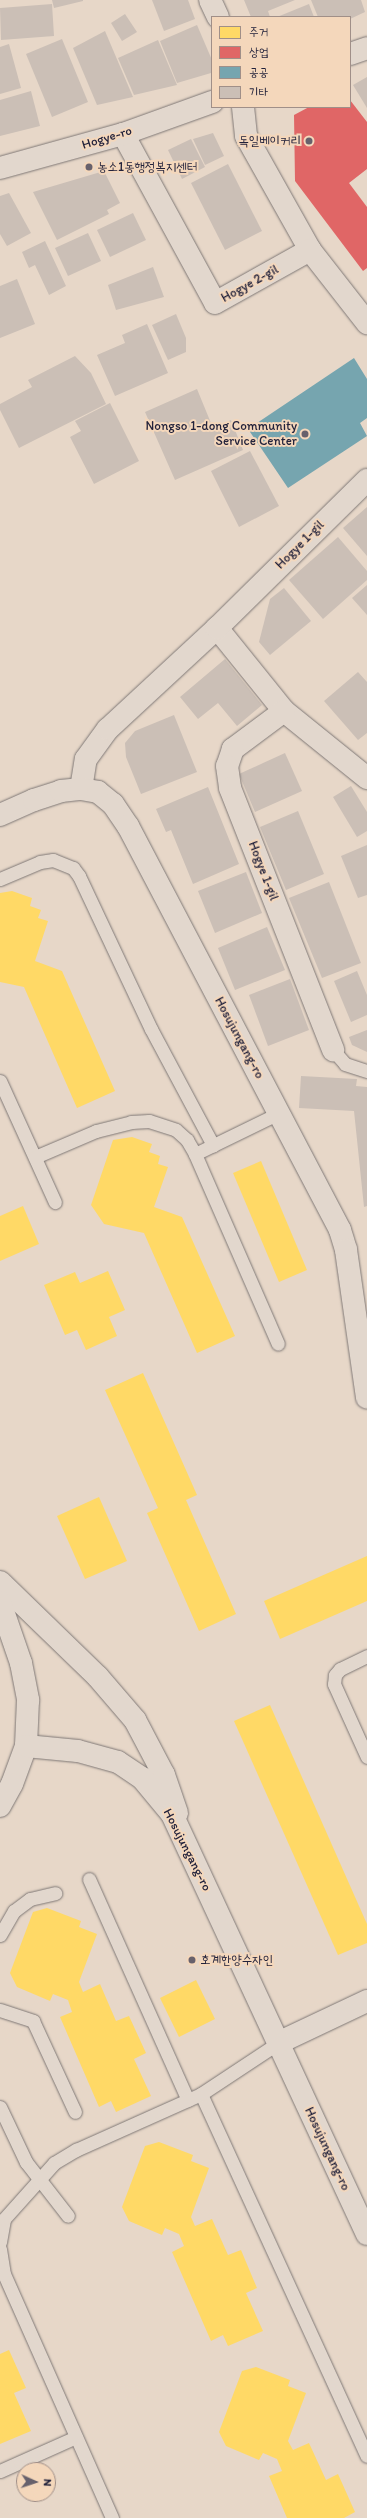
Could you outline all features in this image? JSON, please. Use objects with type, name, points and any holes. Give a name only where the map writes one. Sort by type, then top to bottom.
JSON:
[{"type":"street","points":[[210,0],[218,16]]},
{"type":"street","points":[[351,54],[367,48]]},
{"type":"street","name":"Hogye-ro","points":[[0,168],[123,134],[211,102]]},
{"type":"street","points":[[243,108],[246,136],[310,250],[367,322]]},
{"type":"street","name":"Hogye 2-gil","points":[[123,134],[215,303],[310,250]]},
{"type":"street","name":"Hogye 1-gil","points":[[80,788],[86,759],[108,729],[217,628],[367,480]]},
{"type":"street","points":[[217,628],[284,711],[367,778]]},
{"type":"street","name":"Hogye 1-gil","points":[[284,711],[233,749],[227,766],[229,781],[333,1050]]},
{"type":"street","name":"Hosujungang-ro","points":[[0,815],[34,800],[61,791],[80,788],[98,792],[113,804],[128,826],[340,1230],[346,1250],[367,1398]]},
{"type":"street","points":[[0,1582],[98,1677],[135,1720],[164,1775],[191,1852]]},
{"type":"street","points":[[0,1602],[21,1663],[28,1700],[26,1746],[12,1784],[0,1806]]},
{"type":"street","name":"Hosujungang-ro","points":[[26,1746],[78,1751],[118,1762],[142,1778],[172,1814],[191,1852],[367,2234]]},
{"type":"street","points":[[278,2043],[367,2001]]},
{"type":"lane","points":[[0,879],[40,862],[53,860],[72,868],[79,876],[151,1029],[213,1144]]},
{"type":"lane","points":[[333,1050],[346,1064],[367,1071]]},
{"type":"lane","points":[[0,1081],[55,1202]]},
{"type":"lane","points":[[195,1154],[279,1113]]},
{"type":"lane","points":[[35,1157],[96,1131],[131,1122],[149,1122],[176,1130],[195,1154],[278,1344]]},
{"type":"lane","points":[[367,1656],[340,1669],[335,1675],[334,1684],[367,1757]]},
{"type":"lane","points":[[89,1879],[188,2100]]},
{"type":"lane","points":[[0,1935],[14,1910],[30,1899],[55,1893]]},
{"type":"lane","points":[[0,2010],[33,2021],[75,2112]]},
{"type":"lane","points":[[0,2242],[4,2219],[38,2179],[54,2163],[76,2150],[201,2094],[278,2043]]},
{"type":"lane","points":[[201,2094],[367,2456]]},
{"type":"lane","points":[[0,2107],[26,2162],[68,2216]]},
{"type":"lane","points":[[0,2249],[4,2274],[112,2518]]},
{"type":"lane","points":[[0,2471],[76,2437]]},
{"type":"building: 주거","points":[[12,891],[32,898],[30,906],[41,910],[38,918],[48,921],[35,961],[62,971],[115,1091],[77,1108],[24,987],[0,982],[0,893]]},
{"type":"building: 주거","points":[[132,1137],[152,1144],[149,1152],[160,1156],[158,1164],[168,1167],[154,1207],[182,1217],[235,1336],[197,1353],[144,1233],[104,1224],[91,1205],[113,1140]]},
{"type":"building: 주거","points":[[261,1161],[307,1270],[279,1282],[233,1173]]},
{"type":"building: 주거","points":[[23,1206],[39,1244],[0,1261],[0,1216]]},
{"type":"building: 주거","points":[[108,1271],[125,1310],[109,1317],[117,1336],[86,1350],[77,1330],[65,1335],[44,1285],[75,1272],[80,1283]]},
{"type":"building: 주거","points":[[143,1373],[197,1495],[186,1500],[236,1614],[199,1631],[147,1513],[158,1508],[105,1390]]},
{"type":"building: 주거","points":[[99,1497],[127,1561],[85,1579],[57,1516]]},
{"type":"building: 주거","points":[[367,1556],[367,1601],[280,1639],[264,1601]]},
{"type":"building: 주거","points":[[270,1705],[367,1924],[367,1943],[338,1955],[234,1721]]},
{"type":"building: 주거","points":[[47,1908],[81,1921],[79,1927],[97,1934],[79,1982],[83,1992],[100,1984],[116,2021],[129,2016],[146,2053],[134,2059],[151,2096],[116,2112],[111,2101],[99,2107],[60,2017],[72,2012],[68,2000],[53,1994],[50,2001],[17,1987],[10,1973],[33,1912]]},
{"type":"building: 주거","points":[[196,1980],[215,2019],[179,2037],[160,1998]]},
{"type":"building: 주거","points":[[159,2142],[193,2155],[191,2161],[209,2168],[191,2217],[195,2226],[212,2219],[228,2255],[241,2250],[257,2288],[246,2293],[263,2331],[228,2346],[223,2335],[211,2341],[172,2252],[184,2246],[179,2234],[165,2228],[162,2235],[129,2221],[122,2207],[145,2146]]},
{"type":"building: 주거","points":[[9,2350],[26,2388],[14,2393],[31,2431],[0,2444],[0,2354]]},
{"type":"building: 주거","points":[[256,2367],[290,2380],[288,2386],[306,2393],[288,2441],[293,2450],[309,2443],[326,2480],[338,2474],[355,2512],[344,2518],[287,2518],[269,2476],[282,2471],[277,2459],[263,2453],[259,2460],[226,2446],[219,2432],[242,2371]]},
{"type":"building: 상업","points":[[351,101],[367,122],[367,169],[349,183],[367,207],[367,268],[363,271],[295,181],[294,115],[307,108],[351,108]]},
{"type":"building: 공공","points":[[354,358],[367,379],[367,418],[360,423],[367,436],[288,488],[248,429]]},
{"type":"building: 기타","points":[[52,0],[83,0],[83,1],[54,8]]},
{"type":"building: 기타","points":[[152,0],[188,0],[195,19],[164,31]]},
{"type":"building: 기타","points":[[244,0],[295,0],[268,11],[270,16],[251,16]]},
{"type":"building: 기타","points":[[311,0],[361,0],[365,12],[351,19],[351,16],[318,16]]},
{"type":"building: 기타","points":[[52,4],[54,36],[1,40],[0,8]]},
{"type":"building: 기타","points":[[309,4],[314,16],[279,16]]},
{"type":"building: 기타","points":[[125,14],[137,32],[122,41],[111,23]]},
{"type":"building: 기타","points":[[197,25],[211,58],[211,73],[177,83],[160,41]]},
{"type":"building: 기타","points":[[105,31],[133,97],[97,105],[73,48]]},
{"type":"building: 기타","points":[[62,39],[88,102],[52,117],[26,54]]},
{"type":"building: 기타","points":[[158,40],[177,85],[134,95],[118,58]]},
{"type":"building: 기타","points":[[9,44],[21,88],[0,94],[0,47]]},
{"type":"building: 기타","points":[[367,77],[367,108],[353,85]]},
{"type":"building: 기타","points":[[31,91],[40,126],[0,136],[0,100]]},
{"type":"building: 기타","points":[[213,133],[224,156],[205,165],[193,139]]},
{"type":"building: 기타","points":[[191,139],[205,167],[182,179],[168,150]]},
{"type":"building: 기타","points":[[228,164],[262,231],[225,250],[191,183]]},
{"type":"building: 기타","points":[[104,171],[120,203],[107,210],[109,214],[57,240],[33,192]]},
{"type":"building: 기타","points":[[9,193],[31,233],[7,246],[0,234],[0,196]]},
{"type":"building: 기타","points":[[133,213],[146,240],[110,257],[97,230]]},
{"type":"building: 기타","points":[[88,233],[101,261],[68,276],[55,248]]},
{"type":"building: 기타","points":[[45,241],[66,286],[49,295],[35,265],[29,268],[22,252]]},
{"type":"building: 기타","points":[[153,267],[164,297],[116,310],[108,285]]},
{"type":"building: 기타","points":[[17,279],[35,324],[0,338],[0,286]]},
{"type":"building: 기타","points":[[176,314],[186,338],[186,352],[168,360],[152,325]]},
{"type":"building: 기타","points":[[147,324],[168,373],[115,396],[97,355],[125,343],[122,335]]},
{"type":"building: 기타","points":[[75,356],[91,373],[106,404],[19,448],[0,410],[0,404],[32,387],[28,380]]},
{"type":"building: 기타","points":[[197,389],[213,428],[231,420],[243,450],[175,480],[145,412]]},
{"type":"building: 기타","points":[[110,403],[139,461],[94,484],[70,437],[81,431],[75,421]]},
{"type":"building: 기타","points":[[250,451],[279,506],[239,527],[211,471]]},
{"type":"building: 기타","points":[[367,507],[367,556],[343,528]]},
{"type":"building: 기타","points":[[338,537],[367,571],[367,580],[323,619],[289,580]]},
{"type":"building: 기타","points":[[367,585],[367,615],[352,598]]},
{"type":"building: 기타","points":[[284,588],[311,621],[270,655],[259,642],[270,599]]},
{"type":"building: 기타","points":[[225,659],[262,705],[237,726],[218,703],[198,719],[180,697]]},
{"type":"building: 기타","points":[[358,672],[367,682],[367,733],[358,740],[324,701]]},
{"type":"building: 기타","points":[[174,715],[197,772],[141,794],[126,757],[125,743],[135,731]]},
{"type":"building: 기타","points":[[285,753],[302,791],[255,812],[239,774]]},
{"type":"building: 기타","points":[[351,786],[367,812],[367,831],[357,837],[333,797]]},
{"type":"building: 기타","points":[[208,787],[239,864],[193,884],[171,830],[166,832],[156,809]]},
{"type":"building: 기타","points":[[298,811],[324,874],[286,890],[260,827]]},
{"type":"building: 기타","points":[[367,845],[367,895],[358,898],[341,856]]},
{"type":"building: 기타","points":[[246,872],[262,913],[215,933],[198,891]]},
{"type":"building: 기타","points":[[329,882],[361,963],[322,978],[289,898]]},
{"type":"building: 기타","points":[[267,927],[285,970],[235,990],[218,948]]},
{"type":"building: 기타","points":[[357,971],[367,995],[367,1015],[351,1022],[334,981]]},
{"type":"building: 기타","points":[[290,979],[309,1030],[268,1046],[249,995]]},
{"type":"building: 기타","points":[[367,1030],[367,1052],[352,1045],[349,1037]]},
{"type":"building: 기타","points":[[301,1076],[357,1079],[356,1086],[367,1087],[367,1206],[364,1207],[354,1111],[299,1108]]},
{"type":"place","name":"독일베이커리","points":[[309,141]]},
{"type":"place","name":"농소1동행정복지센터","points":[[89,167]]},
{"type":"place","name":"Nongso 1-dong Community Service Center","points":[[305,434]]},
{"type":"place","name":"호계한양수자인","points":[[192,1960]]}]
